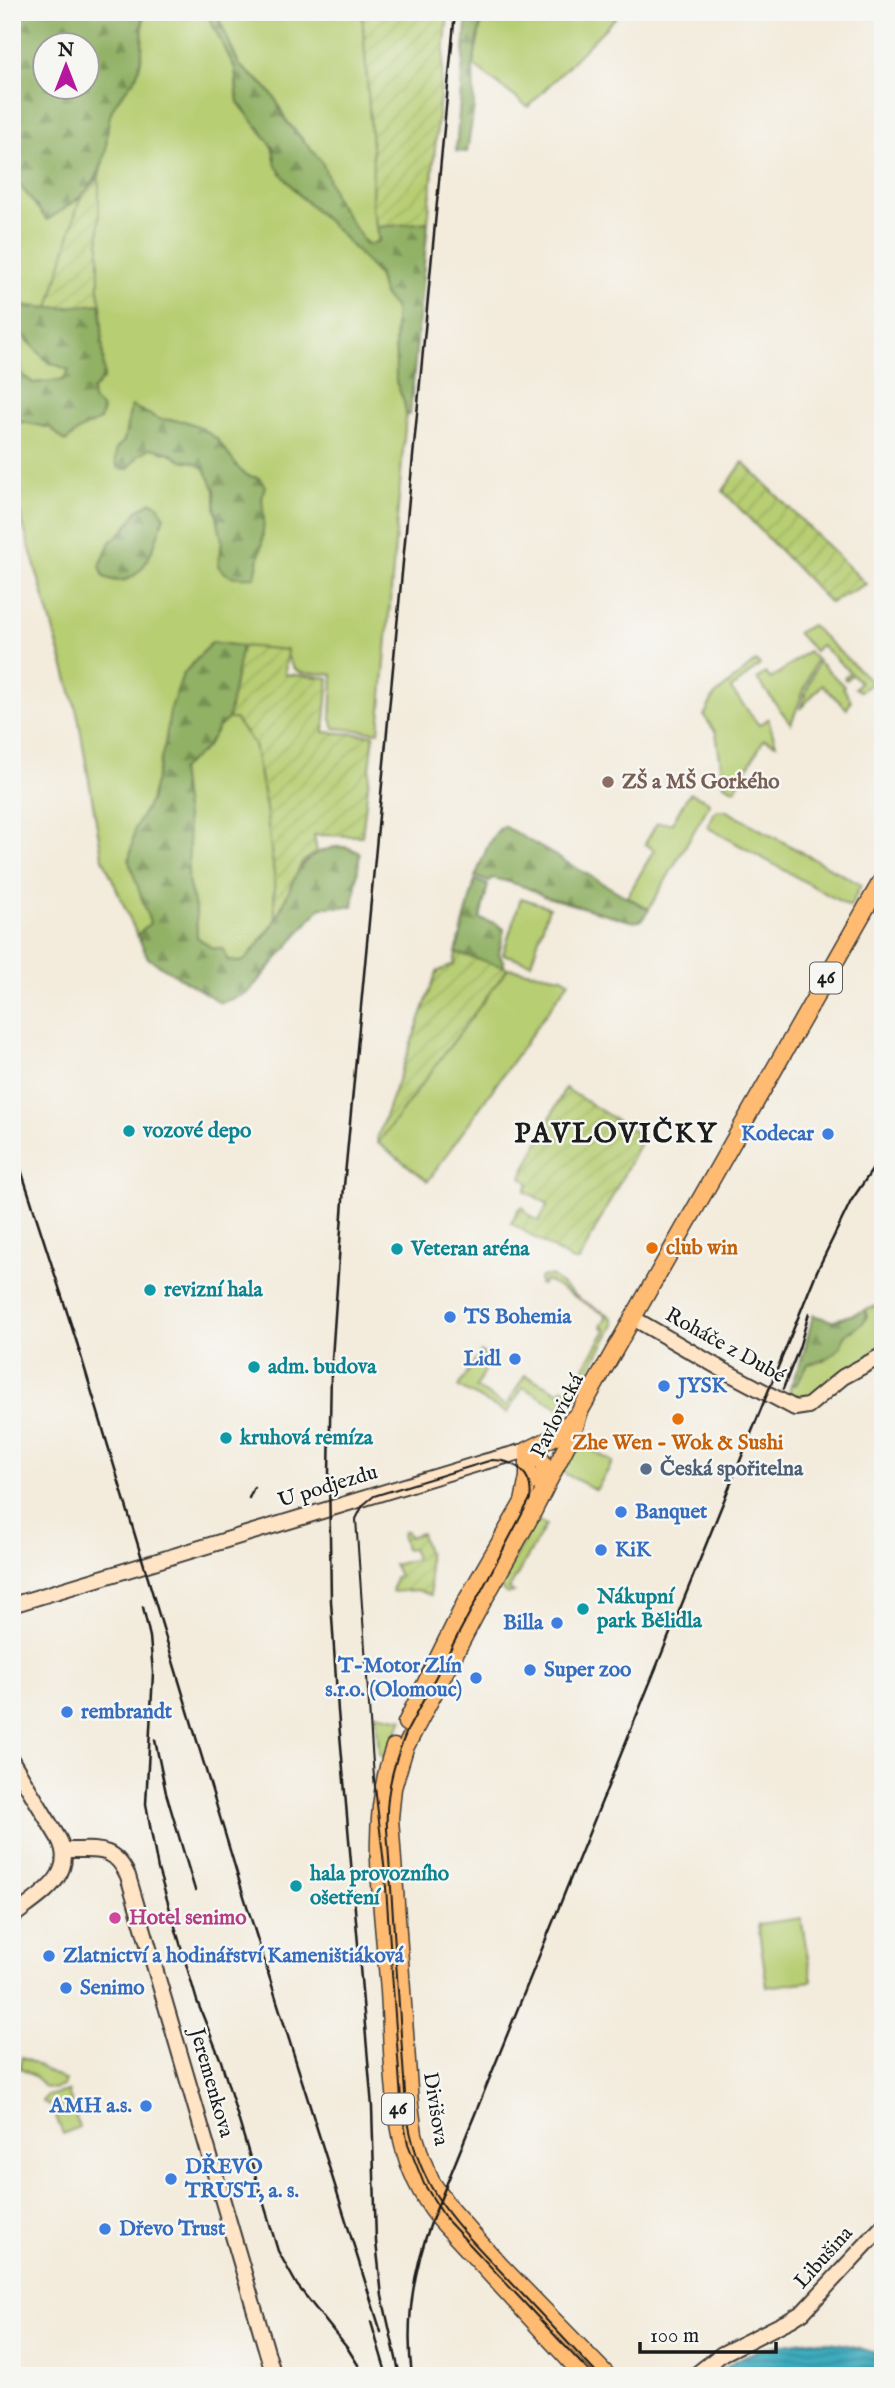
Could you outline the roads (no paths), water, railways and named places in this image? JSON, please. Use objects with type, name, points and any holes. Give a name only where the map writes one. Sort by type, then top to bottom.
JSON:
[{"type":"main road","name":"Pavlovická","points":[[390,1778],[527,1507],[573,1433],[580,1412],[883,878]]},
{"type":"main road","name":"U podjezdu","points":[[532,1449],[554,1437],[580,1412]]},
{"type":"main road","points":[[527,1507],[545,1470],[543,1460],[532,1449]]},
{"type":"main road","name":"Pavlovická","points":[[390,1778],[395,1744],[465,1603],[502,1539],[527,1507]]},
{"type":"main road","name":"Divišova","points":[[390,1778],[380,1811],[380,1865],[396,2095],[406,2154],[419,2187],[444,2224],[584,2376]]},
{"type":"main road","name":"Divišova","points":[[390,1778],[390,1818],[412,2120],[422,2160],[438,2191],[461,2223],[608,2376]]},
{"type":"street","name":"Roháče z Dubé","points":[[633,1318],[723,1370],[788,1405],[799,1408],[808,1406],[843,1377],[883,1355]]},
{"type":"street","name":"U podjezdu","points":[[12,1605],[532,1449]]},
{"type":"street","points":[[12,1760],[64,1850],[63,1868],[58,1880],[12,1917]]},
{"type":"street","name":"Jeremenkova","points":[[64,1850],[99,1850],[108,1853],[120,1861],[128,1876],[274,2376]]},
{"type":"street","name":"Libušina","points":[[694,2376],[722,2354],[795,2318],[883,2226]]},
{"type":"water","points":[[813,2340],[857,2347],[883,2356],[883,2376],[851,2376],[816,2370],[776,2376],[714,2376],[749,2354]]},
{"type":"tram line","points":[[593,2376],[446,2219],[424,2184],[408,2144],[402,2114],[356,1519],[363,1505],[374,1496],[492,1460],[509,1463],[521,1470],[529,1483],[530,1499],[407,1731],[394,1767],[389,1791],[387,1829],[406,2108],[419,2161],[441,2202],[471,2239],[599,2376]]},
{"type":"railway","points":[[400,2376],[382,2296],[376,2242],[372,2107],[338,1711],[331,1601],[331,1373],[344,1186],[455,12]]},
{"type":"railway","points":[[12,1142],[77,1343],[242,1890],[381,2332]]},
{"type":"railway","points":[[412,2376],[412,2297],[415,2277],[432,2220],[817,1271],[851,1201],[883,1154]]},
{"type":"railway","points":[[783,1389],[809,1313]]},
{"type":"railway","points":[[249,1498],[254,1487]]},
{"type":"railway","points":[[143,1607],[150,1637],[153,1673],[146,1804],[158,1869],[197,2001],[221,2061],[278,2251],[297,2285],[348,2349],[365,2376]]},
{"type":"railway","points":[[155,1740],[166,1793],[195,1890]]},
{"type":"railway","points":[[371,2322],[387,2376]]},
{"type":"place","name":"ZŠ a MŠ Gorkého","points":[[608,782]]},
{"type":"place","name":"vozové depo","points":[[129,1131]]},
{"type":"place","name":"Kodecar","points":[[828,1134]]},
{"type":"place","name":"club win","points":[[652,1248]]},
{"type":"place","name":"Veteran aréna","points":[[397,1249]]},
{"type":"place","name":"revizní hala","points":[[150,1290]]},
{"type":"place","name":"TS Bohemia","points":[[450,1317]]},
{"type":"place","name":"Lidl","points":[[515,1359]]},
{"type":"place","name":"adm. budova","points":[[254,1367]]},
{"type":"place","name":"JYSK","points":[[664,1386]]},
{"type":"place","name":"Zhe Wen - Wok & Sushi","points":[[678,1419]]},
{"type":"place","name":"kruhová remíza","points":[[226,1438]]},
{"type":"place","name":"Česká spořitelna","points":[[646,1469]]},
{"type":"place","name":"Banquet","points":[[621,1512]]},
{"type":"place","name":"KiK","points":[[601,1550]]},
{"type":"place","name":"Nákupní park Bělidla","points":[[583,1609]]},
{"type":"place","name":"Billa","points":[[557,1623]]},
{"type":"place","name":"Super zoo","points":[[530,1670]]},
{"type":"place","name":"T-Motor Zlín s.r.o. (Olomouc)","points":[[476,1678]]},
{"type":"place","name":"rembrandt","points":[[67,1712]]},
{"type":"place","name":"hala provozního ošetření","points":[[296,1886]]},
{"type":"place","name":"Hotel senimo","points":[[115,1918]]},
{"type":"place","name":"Zlatnictví a hodinářství Kameništiáková","points":[[49,1956]]},
{"type":"place","name":"Senimo","points":[[66,1988]]},
{"type":"place","name":"AMH a.s.","points":[[146,2106]]},
{"type":"place","name":"DŘEVO TRUST, a. s.","points":[[171,2179]]},
{"type":"place","name":"Dřevo Trust","points":[[105,2229]]},
{"type":"district","name":"PAVLOVIČKY","points":[[616,1134]]}]
